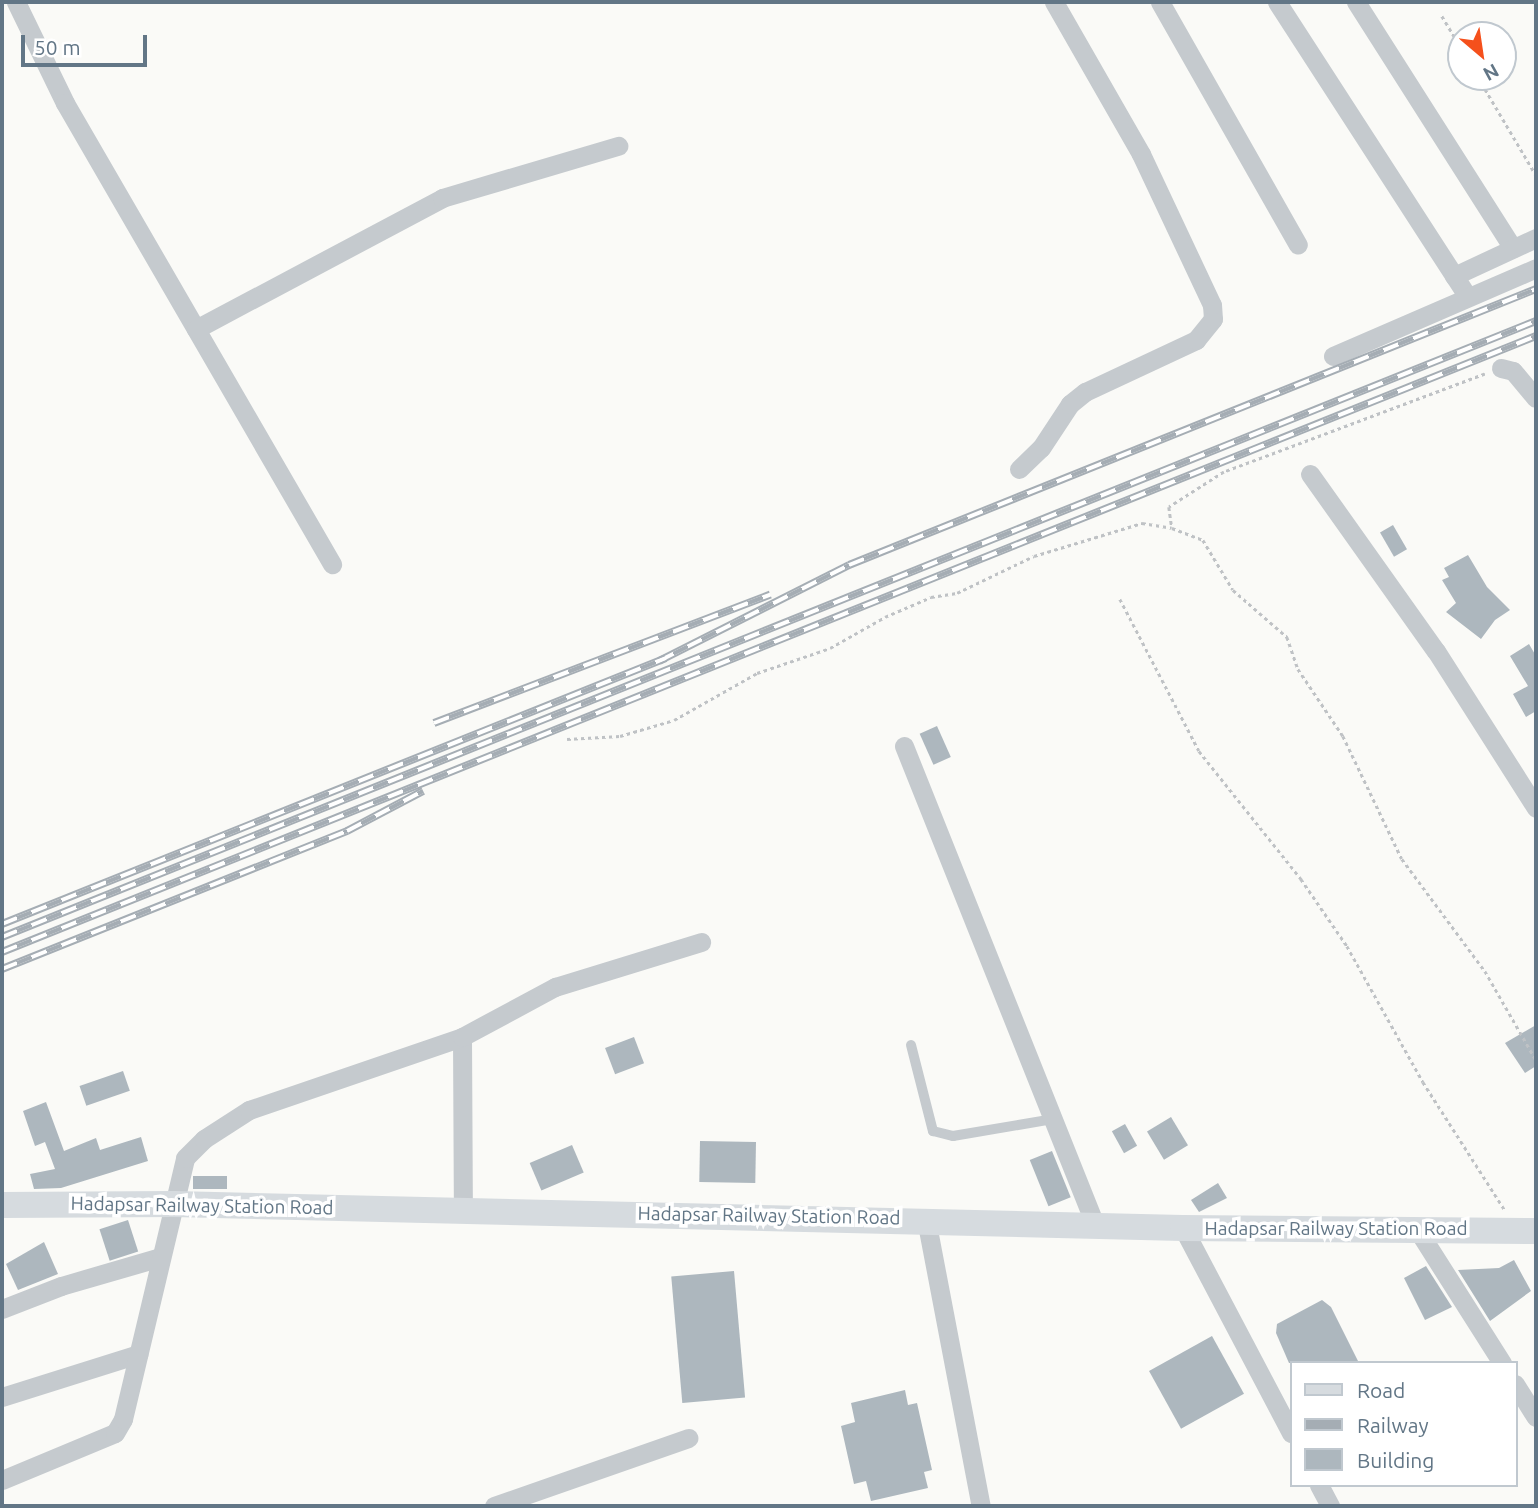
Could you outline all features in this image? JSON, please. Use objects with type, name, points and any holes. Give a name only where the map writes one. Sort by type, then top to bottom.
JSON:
[{"type":"street","points":[[16,2],[65,103],[332,564]]},
{"type":"street","points":[[1019,469],[1041,448],[1070,404],[1085,392],[1196,340],[1213,319],[1212,305],[1141,154],[1054,2]]},
{"type":"street","points":[[1160,2],[1298,246]]},
{"type":"street","points":[[1277,2],[1468,297]]},
{"type":"street","points":[[1356,2],[1513,248]]},
{"type":"street","points":[[196,329],[442,198],[618,146]]},
{"type":"street","points":[[1454,276],[1536,237]]},
{"type":"street","points":[[1333,356],[1536,268]]},
{"type":"street","points":[[1501,368],[1513,371],[1536,398]]},
{"type":"street","points":[[1310,474],[1436,651],[1536,807]]},
{"type":"street","points":[[904,746],[1094,1222]]},
{"type":"street","points":[[2,1480],[116,1433],[123,1419],[186,1158],[204,1139],[249,1110],[462,1037],[555,987],[701,942]]},
{"type":"street","points":[[462,1037],[463,1210]]},
{"type":"street","name":"Hadapsar Railway Station Road","points":[[2,1205],[174,1204],[1094,1222],[1183,1228],[1527,1231]]},
{"type":"street","points":[[926,1219],[981,1506]]},
{"type":"street","points":[[1183,1228],[1290,1431]]},
{"type":"street","points":[[1417,1229],[1501,1361]]},
{"type":"street","points":[[2,1309],[61,1286],[161,1257]]},
{"type":"street","points":[[2,1397],[138,1354]]},
{"type":"street","points":[[1517,1387],[1536,1417]]},
{"type":"street","points":[[494,1506],[688,1438]]},
{"type":"street","points":[[1320,1487],[1330,1506]]},
{"type":"lane","points":[[911,1045],[933,1131],[953,1136],[1053,1119]]},
{"type":"path","points":[[1442,16],[1447,24]]},
{"type":"path","points":[[1486,91],[1536,174]]},
{"type":"path","points":[[1172,528],[1169,507],[1224,472],[1501,368]]},
{"type":"path","points":[[568,739],[620,736],[674,720],[757,673],[830,648],[885,617],[931,597],[957,593],[1034,556],[1142,523],[1172,528],[1203,540],[1233,590],[1287,637],[1298,669],[1343,736],[1402,859],[1485,971],[1536,1060]]},
{"type":"path","points":[[1120,599],[1199,751],[1301,879],[1348,946],[1423,1082],[1527,1231]]},
{"type":"building","points":[[1393,525],[1407,549],[1394,557],[1380,532]]},
{"type":"building","points":[[1468,555],[1487,587],[1510,610],[1495,620],[1481,639],[1446,612],[1456,603],[1442,580],[1449,577],[1444,568]]},
{"type":"building","points":[[1529,644],[1536,656],[1536,711],[1526,717],[1513,694],[1528,686],[1510,656]]},
{"type":"building","points":[[937,726],[951,757],[933,765],[920,734]]},
{"type":"building","points":[[1536,1025],[1536,1066],[1525,1073],[1505,1043]]},
{"type":"building","points":[[634,1037],[644,1063],[615,1074],[605,1048]]},
{"type":"building","points":[[123,1071],[130,1091],[86,1106],[80,1086]]},
{"type":"building","points":[[46,1102],[64,1151],[96,1138],[100,1150],[141,1137],[148,1161],[61,1188],[34,1189],[30,1174],[55,1169],[45,1142],[35,1146],[23,1111]]},
{"type":"building","points":[[1171,1117],[1188,1145],[1164,1160],[1147,1131]]},
{"type":"building","points":[[1125,1124],[1137,1146],[1124,1153],[1112,1131]]},
{"type":"building","points":[[700,1141],[756,1142],[755,1183],[699,1182]]},
{"type":"building","points":[[572,1145],[584,1173],[541,1191],[530,1163]]},
{"type":"building","points":[[1052,1151],[1071,1197],[1048,1206],[1030,1160]]},
{"type":"building","points":[[193,1176],[227,1176],[227,1189],[193,1189]]},
{"type":"building","points":[[1218,1183],[1227,1198],[1199,1212],[1191,1200]]},
{"type":"building","points":[[128,1220],[138,1251],[110,1261],[99,1229]]},
{"type":"building","points":[[44,1242],[58,1274],[18,1290],[6,1264]]},
{"type":"building","points":[[1514,1260],[1531,1291],[1490,1321],[1458,1270],[1499,1268]]},
{"type":"building","points":[[1426,1266],[1452,1307],[1425,1320],[1404,1278]]},
{"type":"building","points":[[734,1271],[745,1398],[682,1403],[671,1276]]},
{"type":"building","points":[[1322,1300],[1331,1307],[1358,1361],[1289,1363],[1276,1333],[1277,1324]]},
{"type":"building","points":[[1212,1336],[1244,1394],[1181,1429],[1149,1371]]},
{"type":"building","points":[[905,1390],[908,1405],[917,1403],[932,1470],[924,1472],[928,1488],[871,1501],[866,1481],[854,1484],[841,1426],[855,1422],[851,1403]]},
{"type":"railway","points":[[659,661],[849,565],[1536,289]]},
{"type":"railway","points":[[2,937],[1536,321]]},
{"type":"railway","points":[[2,952],[1536,336]]},
{"type":"railway","points":[[434,723],[770,595]]},
{"type":"railway","points":[[2,924],[666,658]]},
{"type":"railway","points":[[2,969],[347,831],[423,791]]}]
